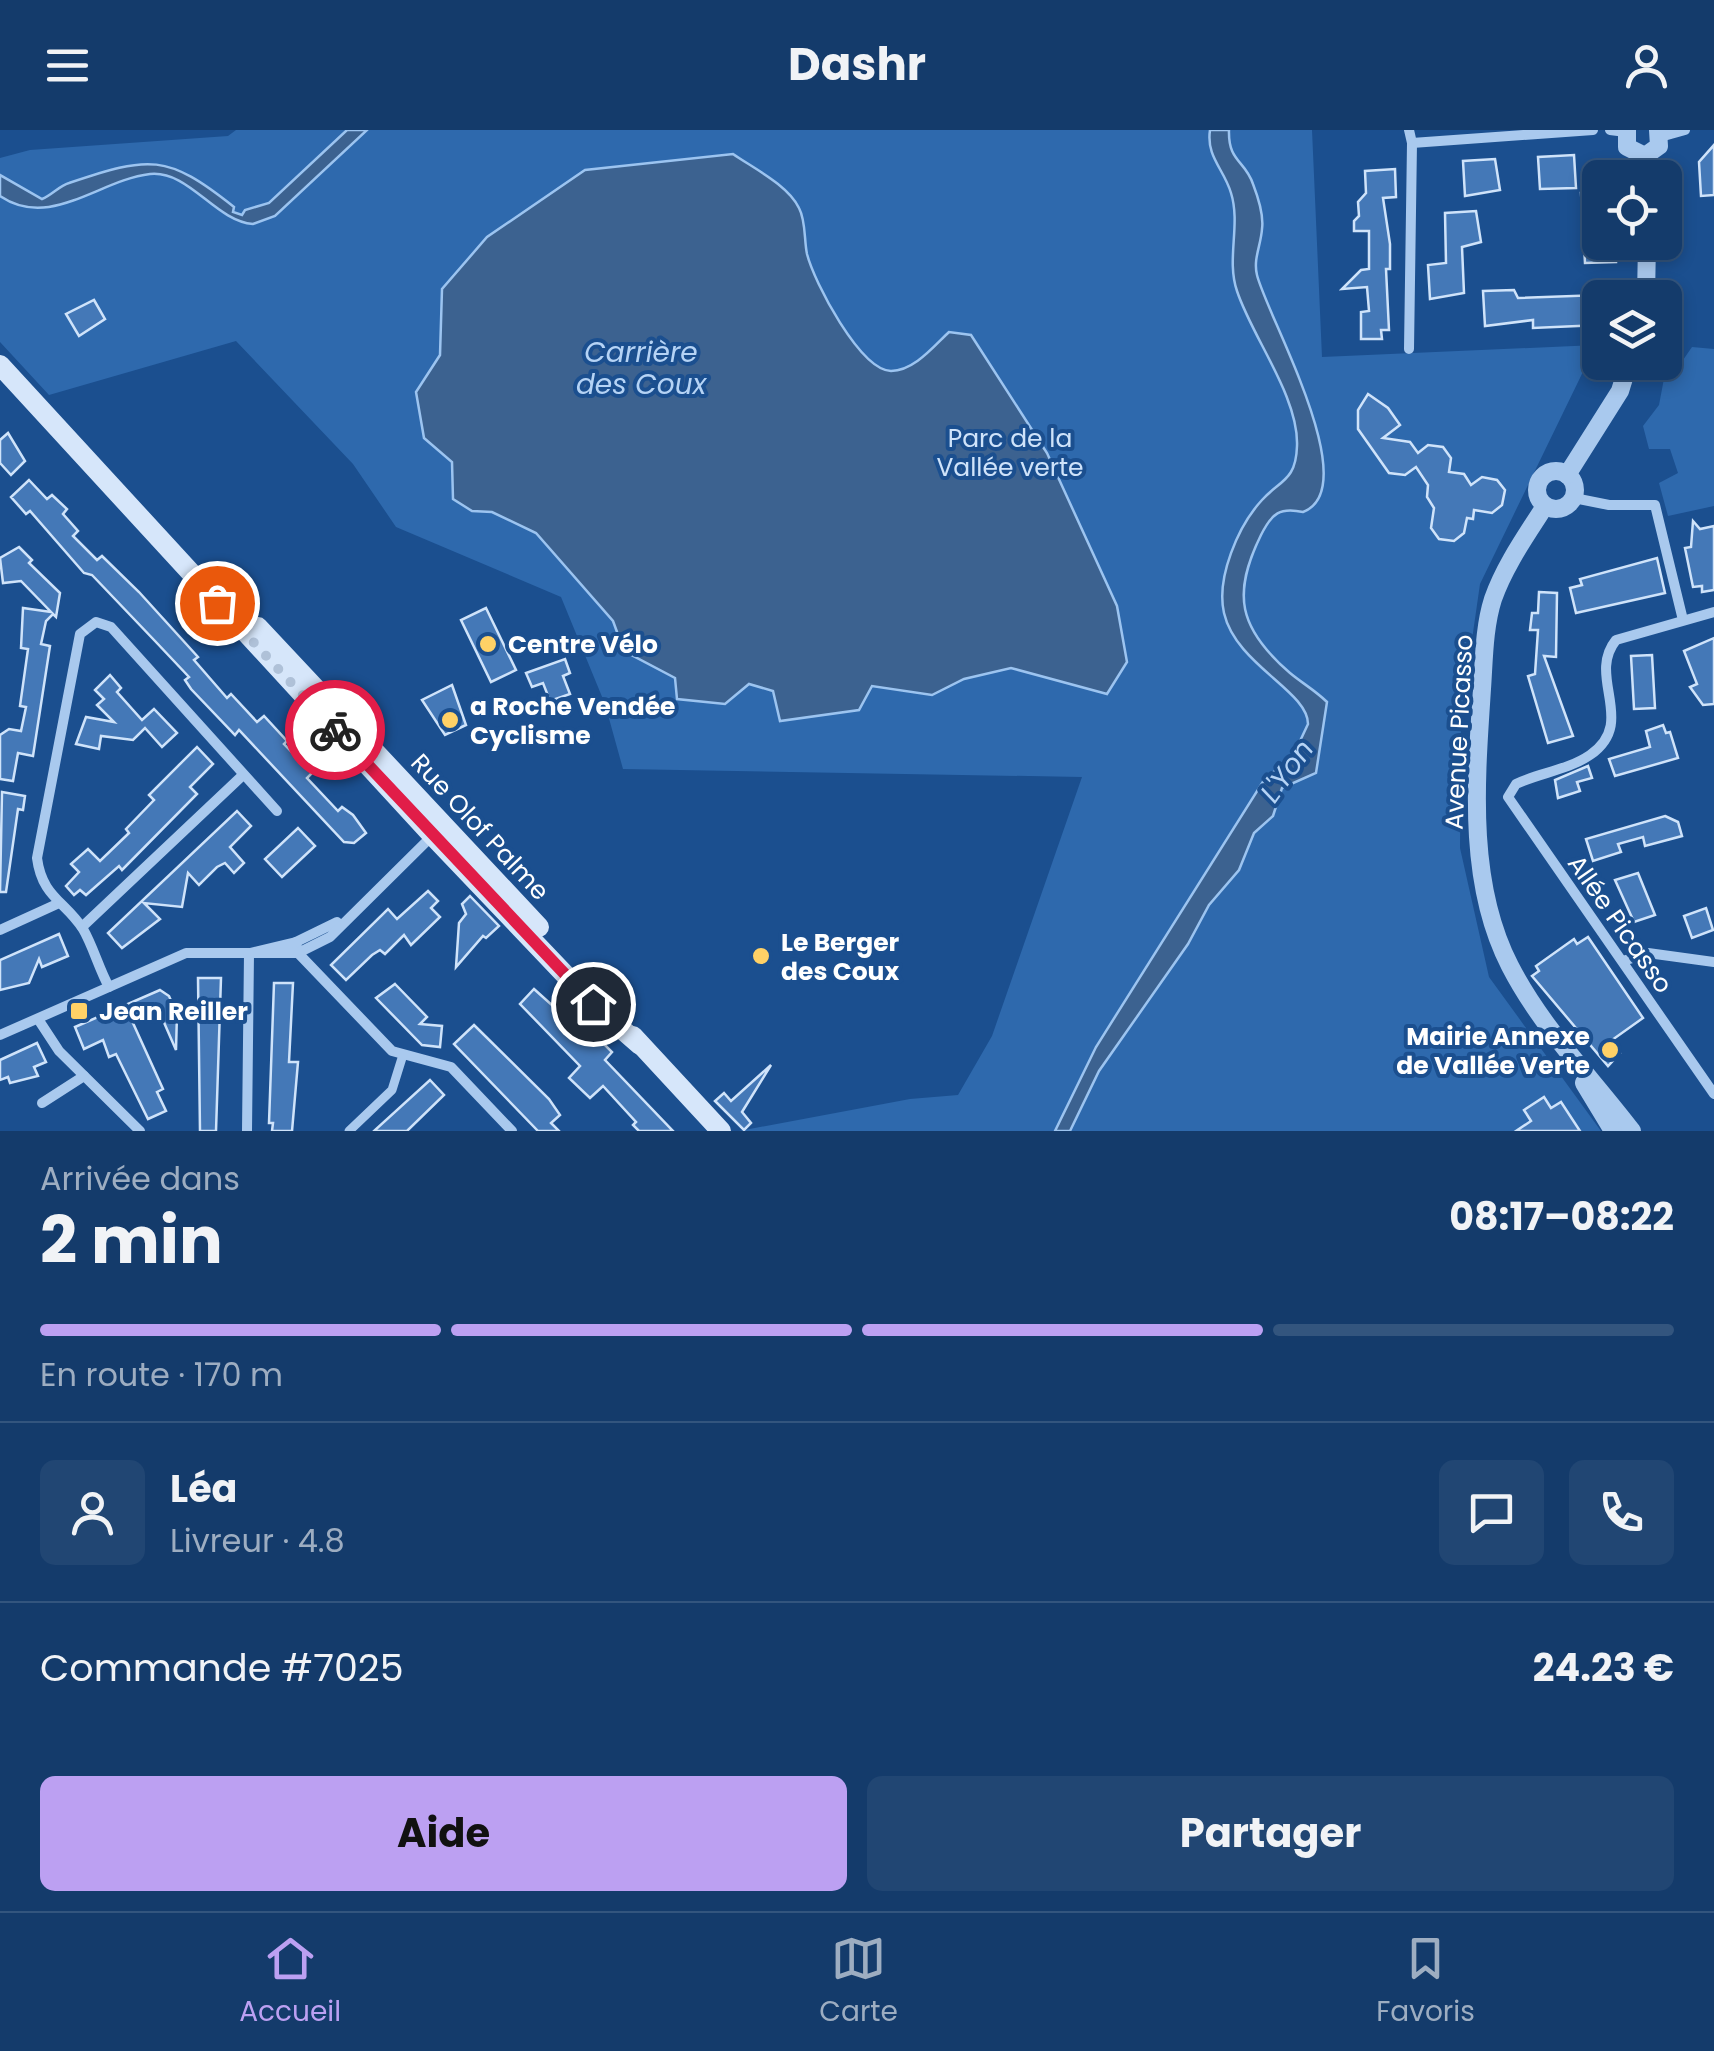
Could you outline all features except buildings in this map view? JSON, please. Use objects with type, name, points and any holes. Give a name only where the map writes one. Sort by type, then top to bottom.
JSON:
[{"type":"main road","name":"Rue Olof Palme","points":[[0,365],[439,830],[593,1004],[640,1045],[721,1131]]},
{"type":"street","points":[[1409,348],[1410,130]]},
{"type":"street","points":[[1412,142],[1593,130]]},
{"type":"street","points":[[1646,156],[1659,146],[1659,133],[1685,130]]},
{"type":"street","points":[[1621,131],[1627,147],[1646,156]]},
{"type":"street","points":[[1568,475],[1623,380]]},
{"type":"street","points":[[1553,472],[1568,475],[1575,488],[1574,498],[1561,509],[1545,506],[1537,492],[1539,482],[1553,472]]},
{"type":"street","points":[[1574,498],[1609,505],[1655,505],[1683,620],[1714,612]]},
{"type":"street","name":"Avenue Picasso","points":[[1545,506],[1505,570],[1492,603],[1477,757],[1478,846],[1485,893],[1508,964],[1578,1068],[1613,1131]]},
{"type":"street","name":"Allée Picasso","points":[[1683,620],[1616,640],[1606,659],[1613,728],[1601,746],[1576,762],[1522,781],[1508,792],[1509,803],[1714,1094]]},
{"type":"street","points":[[108,987],[82,927],[57,904],[39,876],[36,858],[80,634],[96,622],[111,627],[276,811]]},
{"type":"street","points":[[82,927],[243,775]]},
{"type":"street","points":[[0,1035],[186,953],[270,957],[330,937],[345,917],[439,830]]},
{"type":"street","points":[[0,930],[57,904]]},
{"type":"street","points":[[297,948],[402,1058],[441,1062],[451,1067],[512,1131]]},
{"type":"street","points":[[247,1131],[249,953]]},
{"type":"street","points":[[1623,961],[1648,953],[1714,962]]},
{"type":"street","points":[[38,1019],[59,1051],[140,1131]]},
{"type":"street","points":[[349,1131],[392,1090],[402,1058]]},
{"type":"street","name":"Avenue Picasso","points":[[1578,1068],[1632,1131]]},
{"type":"street","points":[[42,1104],[84,1076]]},
{"type":"green space","name":"Parc de la Vallée verte","points":[[236,130],[1312,130],[1322,357],[1582,346],[1582,374],[1480,584],[1461,716],[1460,848],[1489,977],[1601,1131],[739,1131],[910,1099],[958,1095],[992,1036],[1082,777],[623,769],[605,704],[561,597],[396,527],[353,464],[236,341],[49,395],[0,342],[0,158],[30,150],[228,136]]},
{"type":"green space","points":[[1692,347],[1714,349],[1714,506],[1668,516],[1659,483],[1678,473],[1670,449],[1649,449],[1643,426],[1659,405],[1664,380],[1682,380],[1683,360]]},
{"type":"water","points":[[347,130],[367,130],[275,216],[253,224],[226,214],[190,187],[164,175],[131,178],[56,206],[19,205],[0,196],[0,175],[42,199],[65,184],[97,174],[139,164],[156,165],[191,177],[242,215],[245,210],[269,203]]},
{"type":"water","name":"L'Yon","points":[[1210,130],[1229,130],[1231,149],[1250,176],[1257,195],[1262,224],[1257,275],[1307,399],[1324,470],[1319,497],[1303,512],[1278,513],[1265,527],[1246,575],[1245,609],[1259,641],[1273,657],[1327,702],[1316,773],[1282,788],[1273,816],[1254,833],[1239,870],[1209,905],[1188,944],[1099,1071],[1070,1131],[1055,1131],[1096,1047],[1264,780],[1293,756],[1308,724],[1297,700],[1242,648],[1224,613],[1223,584],[1237,538],[1253,511],[1290,473],[1297,446],[1291,408],[1237,291],[1233,267],[1234,205],[1211,148]]},
{"type":"water","name":"Carrière des Coux","points":[[733,154],[779,184],[794,200],[801,213],[807,254],[819,284],[853,341],[879,367],[891,371],[908,367],[949,332],[971,335],[1047,453],[1117,606],[1127,662],[1107,694],[1011,668],[964,679],[932,695],[872,686],[859,710],[780,721],[773,691],[749,684],[725,704],[677,699],[675,678],[624,651],[613,621],[536,533],[492,512],[472,511],[453,499],[452,462],[424,438],[416,392],[440,355],[442,289],[487,237],[585,170]]},
{"type":"way so far","points":[[217,603],[335,730]]},
{"type":"place","name":"Centre Vélo","points":[[488,644]]},
{"type":"place","name":"a Roche Vendée Cyclisme","points":[[450,720]]},
{"type":"place","name":"Le Berger des Coux","points":[[761,956]]},
{"type":"place","name":"Jean Reiller","points":[[79,1011]]},
{"type":"place","name":"Mairie Annexe de Vallée Verte","points":[[1610,1050]]},
{"type":"route","points":[[335,730],[593,1004]]}]
